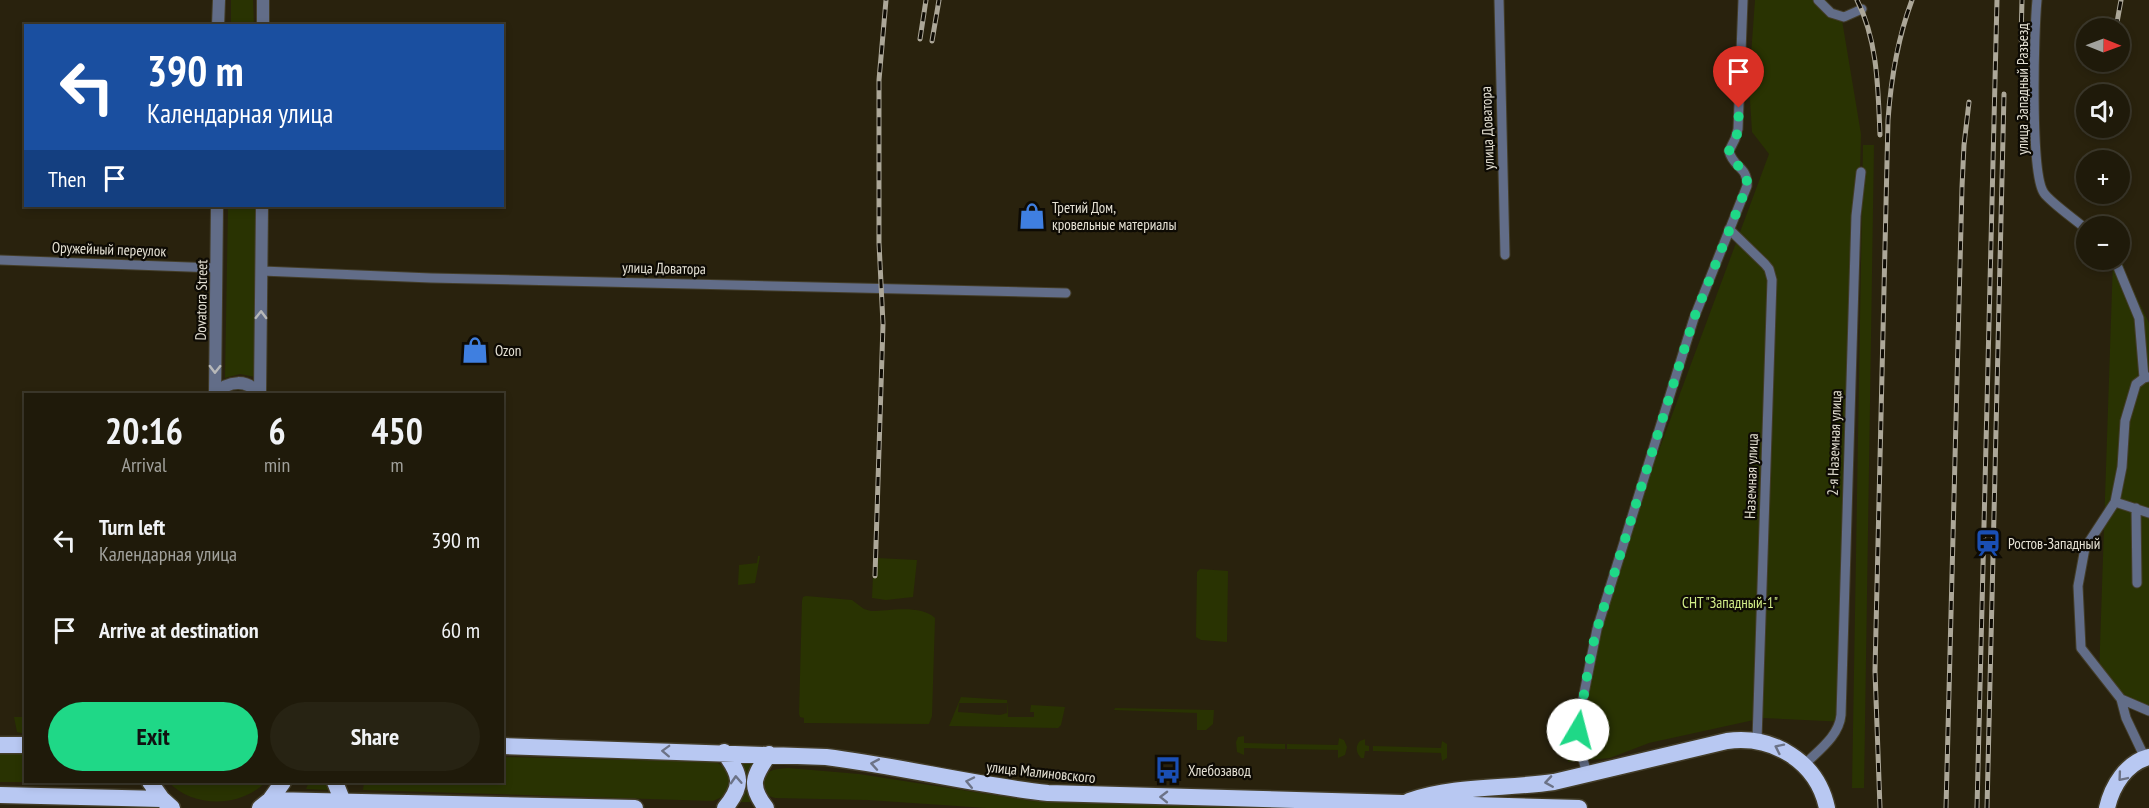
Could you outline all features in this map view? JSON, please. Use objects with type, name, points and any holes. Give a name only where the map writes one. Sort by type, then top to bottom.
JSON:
[{"type":"highway","points":[[1401,804],[1436,792],[1525,786],[1727,741],[1757,740],[1780,748],[1804,765],[1814,777],[1827,808]]},
{"type":"highway","points":[[0,745],[24,745]]},
{"type":"highway","name":"улица Малиновского","points":[[504,746],[724,752],[851,760],[1000,788],[1048,793],[1579,808]]},
{"type":"highway","points":[[724,752],[735,767],[739,783],[737,791],[725,808]]},
{"type":"highway","points":[[766,808],[756,794],[754,780],[769,754]]},
{"type":"highway","points":[[2107,808],[2117,781],[2126,771],[2147,758]]},
{"type":"highway","points":[[54,796],[60,792],[64,783]]},
{"type":"highway","points":[[151,783],[167,804]]},
{"type":"highway","points":[[265,804],[282,783]]},
{"type":"highway","points":[[335,783],[344,802]]},
{"type":"highway","points":[[0,795],[54,796],[167,804]]},
{"type":"highway","points":[[265,804],[344,802],[400,806],[635,808]]},
{"type":"street","points":[[218,24],[219,0]]},
{"type":"street","points":[[263,0],[263,24]]},
{"type":"street","name":"улица Доватора","points":[[1499,0],[1505,255]]},
{"type":"street","points":[[1587,774],[1578,723],[1597,629],[1694,318],[1747,186],[1748,178],[1745,171],[1736,164],[1729,151],[1736,139],[1738,129],[1743,0]]},
{"type":"street","points":[[1818,0],[1831,13],[1844,17],[1862,9]]},
{"type":"street","name":"улица Западный Разъезд","points":[[2037,0],[2034,140],[2038,175],[2043,193],[2076,221]]},
{"type":"street","name":"2-я Наземная улица","points":[[1804,765],[1834,734],[1841,715],[1856,216],[1861,172]]},
{"type":"street","name":"Dovatora Street","points":[[215,393],[217,207]]},
{"type":"street","points":[[259,393],[262,207]]},
{"type":"street","name":"Наземная улица","points":[[1729,229],[1765,264],[1772,279],[1757,740]]},
{"type":"street","name":"Оружейный переулок","points":[[0,260],[216,268]]},
{"type":"street","points":[[2119,270],[2139,318],[2146,377],[2136,384],[2125,421],[2122,467],[2115,502],[2085,548],[2078,586],[2081,648],[2121,699],[2126,718],[2147,758]]},
{"type":"street","name":"улица Доватора","points":[[262,271],[431,278],[1066,293]]},
{"type":"street","points":[[216,393],[226,386],[240,383],[253,387],[258,393]]},
{"type":"street","points":[[2115,502],[2149,513]]},
{"type":"street","points":[[2136,508],[2137,583]]},
{"type":"street","points":[[2121,699],[2149,711]]},
{"type":"green space","points":[[231,0],[253,0],[254,24],[231,24]]},
{"type":"green space","name":"СНТ \"Западный-1\"","points":[[1755,0],[1826,0],[1842,20],[1861,134],[1846,722],[1763,718],[1649,743],[1610,758],[1568,762],[1591,633],[1769,154],[1752,132],[1749,83]]},
{"type":"green space","points":[[1863,145],[1874,145],[1864,788],[1852,788]]},
{"type":"green space","points":[[228,207],[256,207],[255,377],[240,374],[225,378]]},
{"type":"green space","points":[[2113,270],[2125,270],[2149,323],[2149,713],[2117,700],[2099,676]]},
{"type":"green space","points":[[758,556],[760,556],[755,583],[738,585],[739,565],[757,563]]},
{"type":"green space","points":[[877,558],[917,560],[913,597],[886,600],[872,598]]},
{"type":"green space","points":[[1200,569],[1228,571],[1227,642],[1201,640],[1196,637],[1197,572]]},
{"type":"green space","points":[[806,596],[852,600],[871,611],[904,609],[921,611],[935,618],[932,716],[929,724],[804,723],[804,718],[799,714],[802,601]]},
{"type":"green space","points":[[961,697],[1007,700],[1008,717],[1034,717],[1034,712],[1030,712],[1031,705],[1065,707],[1061,725],[1058,728],[949,726]],"holes":[[[959,703],[1007,703],[1007,713],[1000,715],[958,712]]]},
{"type":"green space","points":[[1115,708],[1214,710],[1213,724],[1206,730],[1197,730],[1197,713],[1114,710]]},
{"type":"green space","points":[[14,717],[23,717],[24,734],[17,732]]},
{"type":"green space","points":[[1244,736],[1244,743],[1285,744],[1285,749],[1244,748],[1244,755],[1237,752],[1236,742],[1238,737]]},
{"type":"green space","points":[[1339,738],[1344,740],[1347,747],[1345,755],[1338,758],[1338,750],[1287,749],[1287,744],[1338,745]]},
{"type":"green space","points":[[1365,739],[1365,745],[1369,746],[1369,751],[1365,751],[1364,758],[1361,758],[1357,747],[1360,741]]},
{"type":"green space","points":[[1442,741],[1447,744],[1447,758],[1442,761],[1441,753],[1373,751],[1373,746],[1441,748]]},
{"type":"green space","points":[[0,753],[24,754],[24,782],[0,782]]},
{"type":"green space","points":[[504,757],[715,762],[726,770],[730,783],[724,796],[713,801],[363,790],[364,783],[504,783]]},
{"type":"green space","points":[[741,761],[758,762],[755,802],[740,802],[745,772]]},
{"type":"green space","points":[[788,768],[859,774],[1032,801],[1252,808],[986,808],[769,796],[762,787],[764,777],[770,771]]},
{"type":"green space","points":[[169,783],[265,783],[243,797],[217,802],[190,797]]},
{"type":"green space","points":[[309,783],[326,783],[329,790],[306,789]]},
{"type":"railway","points":[[875,576],[883,324],[879,243],[879,80],[886,0]]},
{"type":"railway","points":[[920,39],[926,0]]},
{"type":"railway","points":[[932,41],[939,0]]},
{"type":"railway","points":[[1857,0],[1869,32],[1876,66],[1880,135]]},
{"type":"railway","points":[[1880,808],[1875,671],[1888,120],[1896,59],[1912,0]]},
{"type":"railway","points":[[1977,808],[1997,0]]},
{"type":"railway","points":[[2021,40],[2022,0]]},
{"type":"railway","points":[[2118,18],[2121,0]]},
{"type":"railway","points":[[1987,808],[2004,94]]},
{"type":"railway","points":[[1946,808],[1962,187],[1969,102]]},
{"type":"place","name":"Третий Дом, кровельные материалы","points":[[1032,216]]},
{"type":"place","name":"Ozon","points":[[475,350]]},
{"type":"place","name":"Ростов-Западный","points":[[1988,543]]},
{"type":"place","name":"Хлебозавод","points":[[1168,770]]},
{"type":"route","points":[[1578,730],[1597,629],[1694,318],[1747,186],[1748,178],[1745,171],[1736,164],[1729,151],[1736,139],[1739,108]]}]
